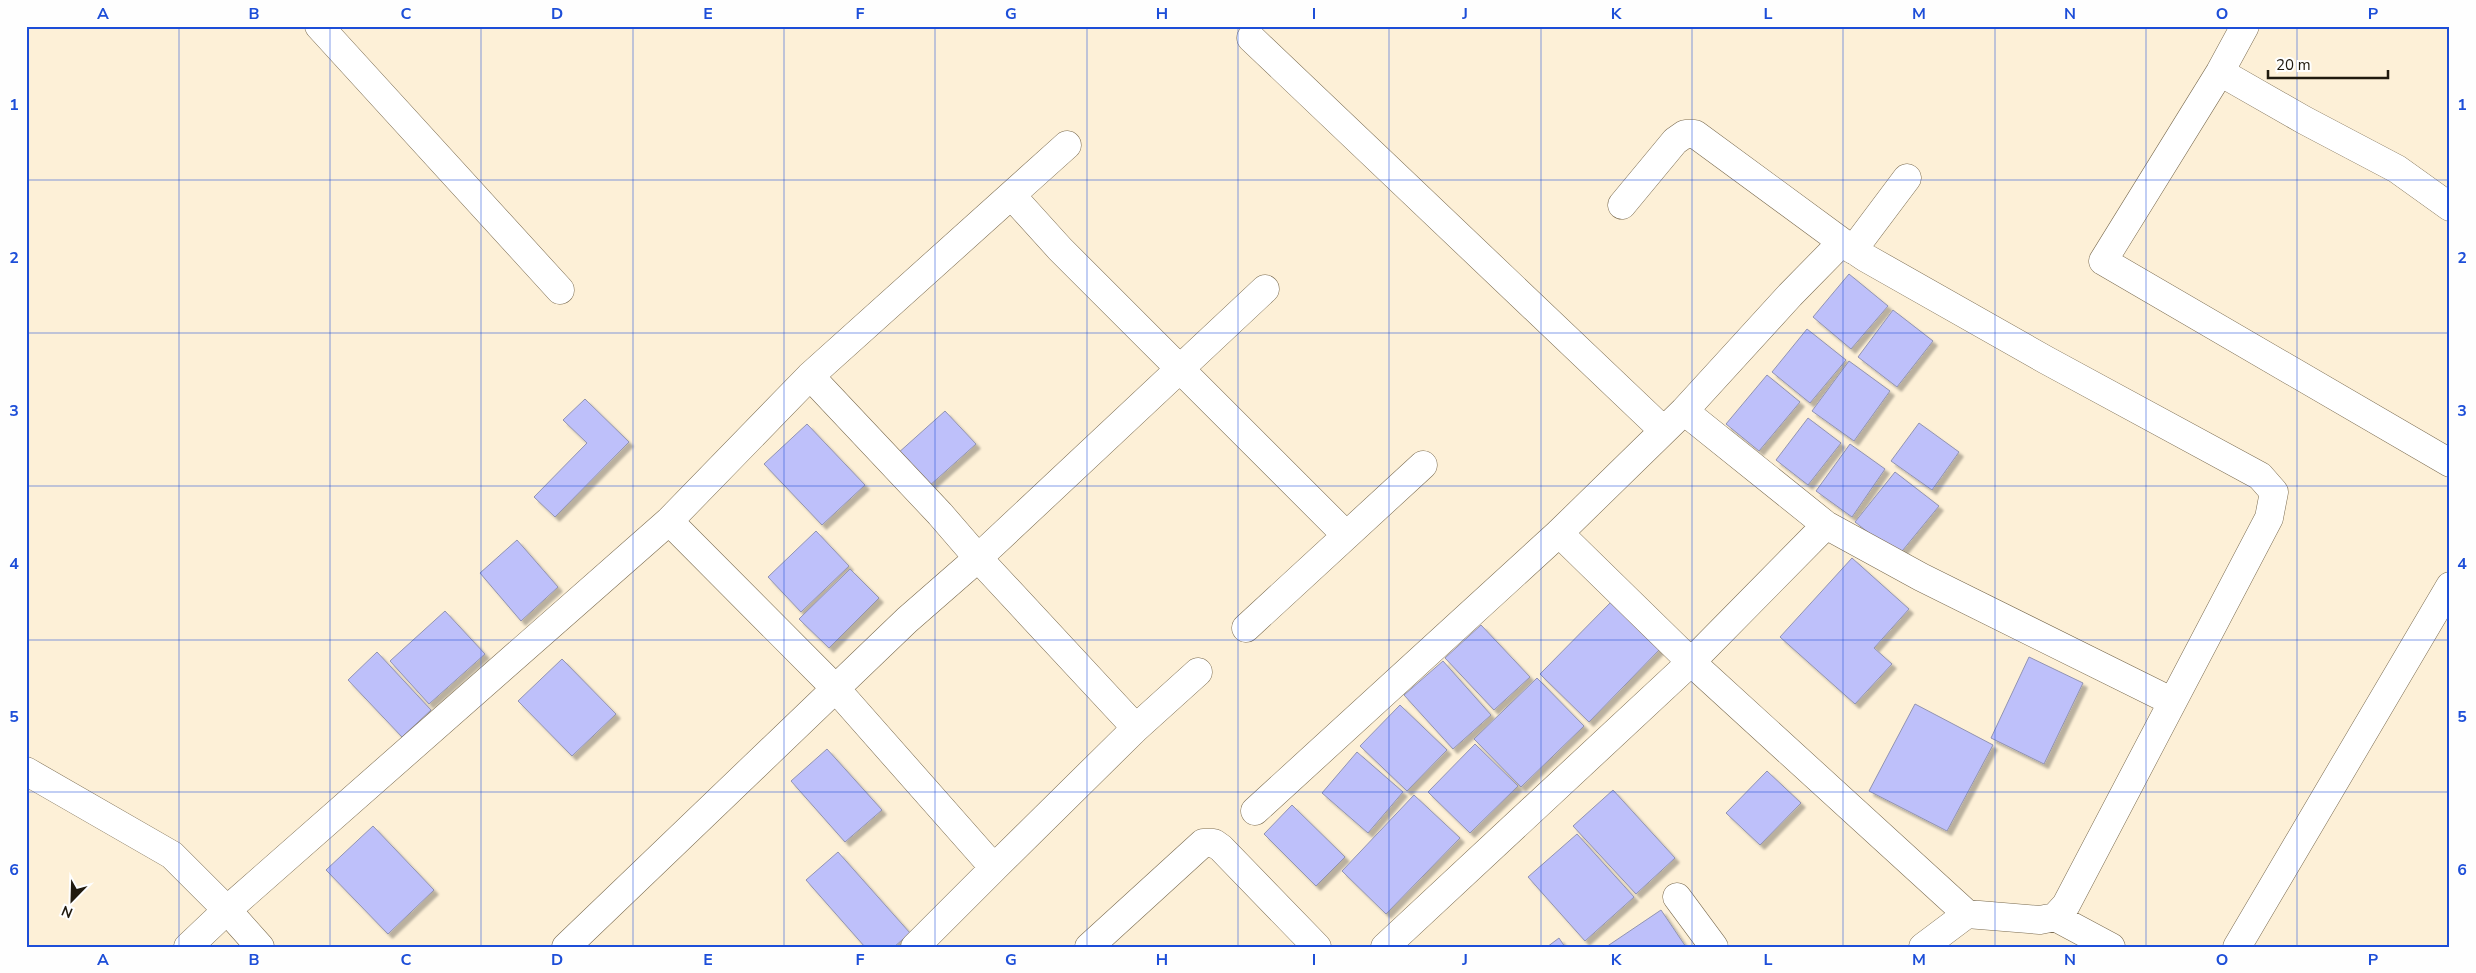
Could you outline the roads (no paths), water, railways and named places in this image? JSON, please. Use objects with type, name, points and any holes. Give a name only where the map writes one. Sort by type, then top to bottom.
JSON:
[{"type":"street","points":[[319,26],[560,290]]},
{"type":"street","points":[[2245,26],[2220,72],[2103,261],[2450,462]]},
{"type":"street","points":[[1251,38],[1664,430]]},
{"type":"street","points":[[2220,72],[2304,120],[2397,169],[2450,207]]},
{"type":"street","points":[[1559,533],[1691,662],[1967,914],[2040,920],[2055,917],[2066,905],[2171,700],[2269,518],[2274,492],[2260,476],[2046,360],[1847,246],[1695,134],[1685,134],[1675,141],[1622,205]]},
{"type":"street","points":[[188,947],[227,910],[669,521],[810,376],[1067,145]]},
{"type":"street","points":[[1255,811],[1559,533],[1684,411],[1847,246],[1907,178]]},
{"type":"street","points":[[1012,196],[1060,249],[1346,535]]},
{"type":"street","points":[[566,947],[907,620],[978,558],[1266,289]]},
{"type":"street","points":[[810,376],[940,514],[978,558],[1136,728]]},
{"type":"street","points":[[1684,411],[1826,525],[1921,577],[2171,700]]},
{"type":"street","points":[[1246,628],[1423,465]]},
{"type":"street","points":[[669,521],[836,689],[994,868]]},
{"type":"street","points":[[1385,947],[1691,662],[1826,525]]},
{"type":"street","points":[[2237,947],[2450,586]]},
{"type":"street","points":[[915,947],[1136,728],[1198,672]]},
{"type":"street","points":[[26,771],[172,855],[227,910],[260,947]]},
{"type":"street","points":[[1089,947],[1196,849],[1204,843],[1214,843],[1317,947]]},
{"type":"street","points":[[1677,897],[1714,947]]},
{"type":"street","points":[[1923,947],[1967,914]]},
{"type":"street","points":[[2055,917],[2111,947]]}]
